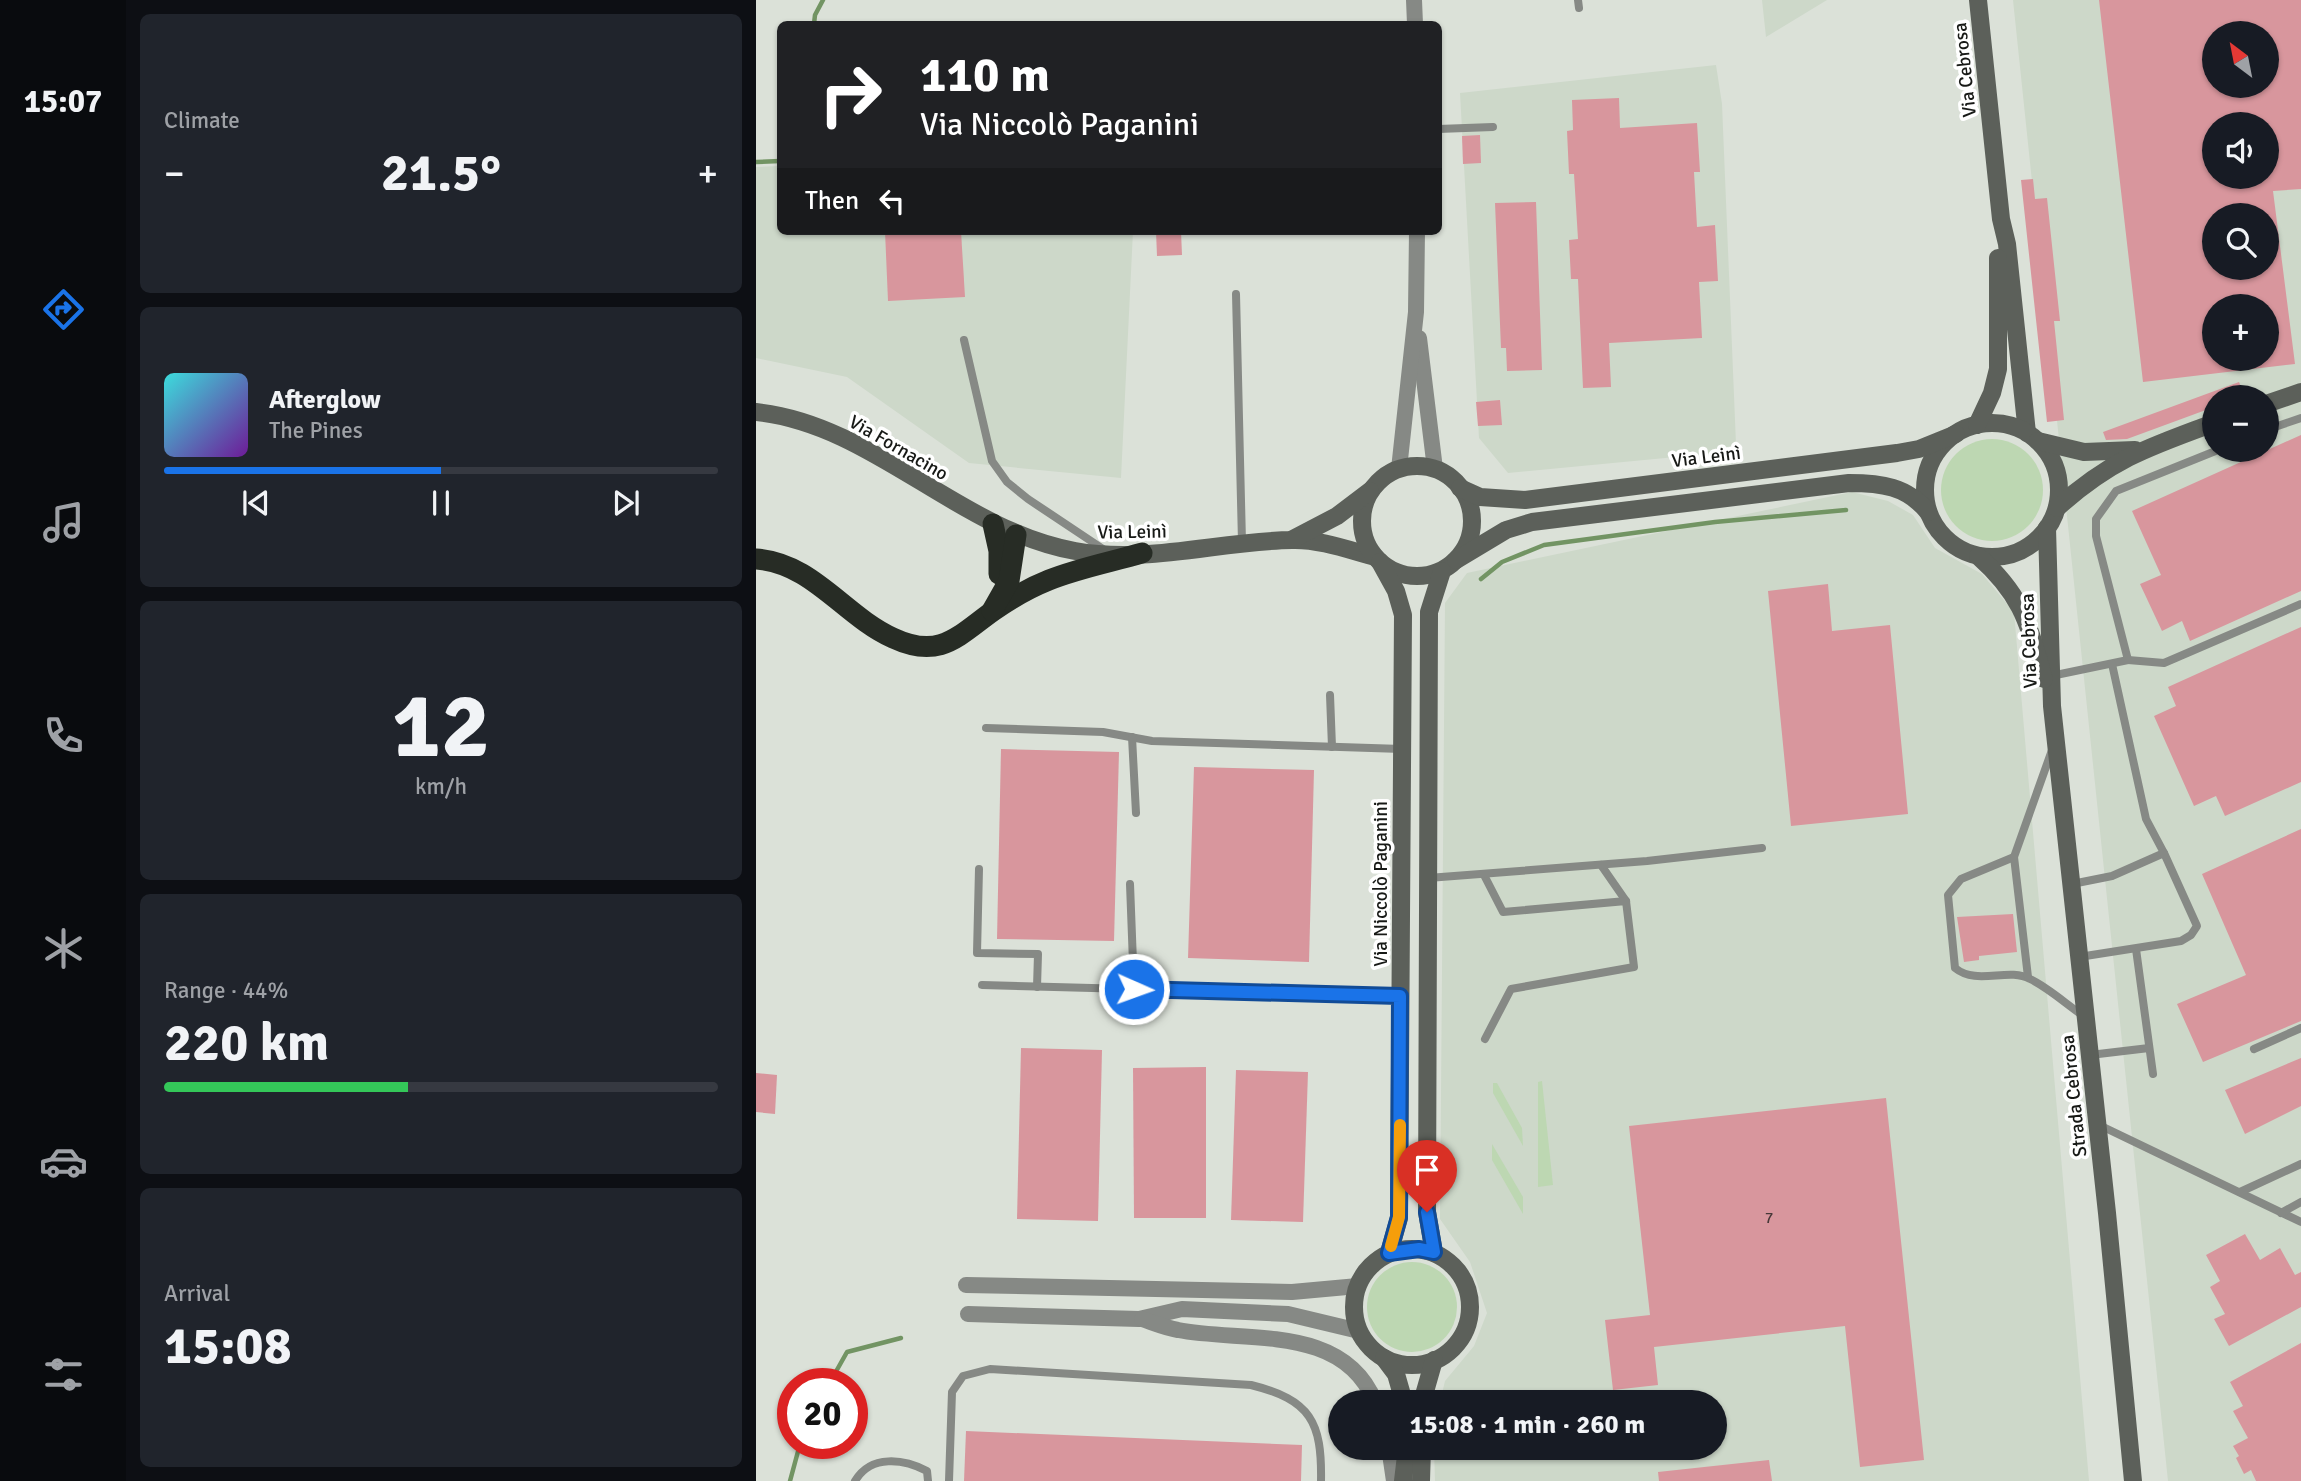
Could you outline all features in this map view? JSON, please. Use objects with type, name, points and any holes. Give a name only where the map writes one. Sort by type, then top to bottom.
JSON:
[{"type":"highway","points":[[993,524],[1003,589]]},
{"type":"highway","points":[[991,613],[1009,581],[1016,535]]},
{"type":"highway","points":[[756,559],[775,561],[793,569],[878,630],[908,644],[926,646],[960,638],[991,613],[1049,580],[1142,554]]},
{"type":"street","points":[[1414,0],[1415,21]]},
{"type":"street","name":"Via Cebrosa","points":[[1977,425],[1992,393],[1998,369],[2001,219],[1978,0]]},
{"type":"street","name":"Via Cebrosa","points":[[2001,219],[2007,244],[2033,437]]},
{"type":"street","points":[[1399,469],[1416,312],[1417,235]]},
{"type":"street","points":[[1416,312],[1435,469]]},
{"type":"street","points":[[2279,400],[2301,392]]},
{"type":"street","name":"Via Fornacino","points":[[756,412],[824,428],[1016,535]]},
{"type":"street","points":[[1928,512],[1925,488],[1930,463],[1939,449],[1956,434],[1977,425],[1995,423],[2084,452],[2139,450]]},
{"type":"street","points":[[1434,1252],[1427,1212],[1429,612],[1449,565],[1467,545],[1472,527],[1471,509],[1460,488],[1451,478],[1435,469],[1417,466],[1399,469],[1383,478],[1371,491],[1363,507],[1365,542],[1377,560],[1406,576],[1424,576],[1449,565],[1506,530],[1532,522],[1849,483],[1878,483],[1901,490],[1917,499],[1940,532],[1957,547],[1978,556],[1998,557],[2017,552],[2033,542],[2047,528],[2057,508],[2090,478],[2139,450],[2202,427]]},
{"type":"street","name":"Via Leinì","points":[[1460,488],[1480,497],[1525,500],[1897,453],[1956,434]]},
{"type":"street","points":[[2033,437],[2056,472],[2057,508]]},
{"type":"street","name":"Via Leinì","points":[[1293,539],[1337,516],[1371,491]]},
{"type":"street","name":"Via Cebrosa","points":[[2047,528],[2052,706]]},
{"type":"street","name":"Via Leinì","points":[[1016,535],[1075,551],[1115,555],[1293,539],[1377,560]]},
{"type":"street","name":"Via Cebrosa","points":[[1978,556],[2004,579],[2024,612],[2052,706]]},
{"type":"street","name":"Via Niccolò Paganini","points":[[1377,560],[1395,591],[1403,615],[1399,1217],[1389,1253]]},
{"type":"street","name":"Strada Cebrosa","points":[[2052,706],[2133,1481]]},
{"type":"street","points":[[1384,1358],[1418,1365],[1451,1350],[1463,1335],[1470,1306],[1463,1278],[1451,1263],[1434,1252],[1419,1249],[1389,1253],[1370,1267],[1358,1286],[1354,1309],[1359,1331],[1396,1374],[1401,1390]]},
{"type":"street","points":[[966,1285],[1292,1292],[1358,1286]]},
{"type":"street","points":[[1139,1319],[1182,1309],[1288,1314],[1359,1331]]},
{"type":"street","points":[[968,1314],[1139,1319],[1179,1330],[1264,1336],[1305,1343],[1345,1362],[1371,1390]]},
{"type":"street","points":[[1425,1390],[1434,1360]]},
{"type":"street","points":[[1391,1460],[1394,1481]]},
{"type":"street","points":[[1404,1481],[1406,1460]]},
{"type":"street","points":[[1421,1481],[1422,1460]]},
{"type":"lane","points":[[1442,129],[1493,127]]},
{"type":"lane","points":[[1236,294],[1242,545]]},
{"type":"lane","points":[[964,340],[992,461],[1007,482],[1056,520],[1115,555]]},
{"type":"lane","points":[[2279,426],[2301,418]]},
{"type":"lane","points":[[2128,660],[2096,536],[2096,519],[2116,491],[2202,456]]},
{"type":"lane","points":[[2050,676],[2128,660],[2164,663],[2301,604]]},
{"type":"lane","points":[[2079,957],[2181,941],[2191,935],[2197,926],[2146,819],[2112,664]]},
{"type":"lane","points":[[1330,695],[1332,747]]},
{"type":"lane","points":[[986,728],[1103,732],[1152,741],[1402,749]]},
{"type":"lane","points":[[1132,737],[1136,813]]},
{"type":"lane","points":[[2028,977],[2014,858],[2056,740]]},
{"type":"lane","points":[[1428,878],[1601,865],[1762,848]]},
{"type":"lane","points":[[2071,884],[2112,876],[2164,853]]},
{"type":"lane","points":[[2014,858],[1962,879],[1948,895],[1955,968],[1963,975],[2028,977],[2086,1018]]},
{"type":"lane","points":[[1485,1039],[1511,989],[1634,967],[1626,901],[1601,865]]},
{"type":"lane","points":[[979,869],[977,953],[1038,954],[1037,987]]},
{"type":"lane","points":[[1484,875],[1503,912],[1626,901]]},
{"type":"lane","points":[[1130,884],[1134,989]]},
{"type":"lane","points":[[2136,949],[2153,1074]]},
{"type":"lane","points":[[982,985],[1400,996]]},
{"type":"lane","points":[[2254,1049],[2301,1028]]},
{"type":"lane","points":[[2090,1055],[2149,1048]]},
{"type":"lane","points":[[2097,1124],[2301,1222]]},
{"type":"lane","points":[[2240,1192],[2301,1164]]},
{"type":"lane","points":[[2281,1213],[2301,1202]]},
{"type":"lane","points":[[949,1481],[952,1392],[963,1376],[990,1370],[1251,1385],[1271,1390],[1294,1399],[1313,1419],[1322,1444],[1321,1481]]},
{"type":"lane","points":[[855,1481],[883,1460],[909,1462],[927,1471],[928,1481]]},
{"type":"shaded area","points":[[1762,0],[1827,0],[1766,37]]},
{"type":"shaded area","points":[[2013,0],[2301,0],[2301,1481],[2168,1481]]},
{"type":"shaded area","points":[[1716,65],[1722,104],[1736,444],[1707,454],[1508,473],[1479,438],[1460,93]]},
{"type":"shaded area","points":[[777,166],[777,235],[1133,235],[1121,478],[969,463],[847,377],[756,358],[756,167]]},
{"type":"shaded area","points":[[1852,492],[1888,501],[1913,515],[1935,548],[1982,574],[2014,612],[2089,1481],[1435,1481],[1434,1460],[1727,1460],[1727,1390],[1443,1390],[1445,1381],[1474,1346],[1487,1313],[1470,1262],[1440,1219],[1445,603],[1467,573]]},
{"type":"green space","points":[[1992,439],[2011,443],[2028,454],[2039,471],[2043,490],[2039,509],[2028,526],[2011,537],[1992,541],[1973,537],[1956,526],[1945,509],[1941,490],[1945,471],[1956,454],[1973,443]]},
{"type":"green space","points":[[1542,1081],[1553,1185],[1538,1187],[1538,1082]]},
{"type":"green space","points":[[1493,1083],[1497,1083],[1522,1128],[1523,1146],[1493,1093]]},
{"type":"green space","points":[[1492,1144],[1523,1197],[1523,1214],[1492,1160]]},
{"type":"green space","points":[[1412,1262],[1437,1270],[1449,1282],[1457,1307],[1449,1332],[1437,1344],[1412,1352],[1387,1344],[1375,1332],[1367,1307],[1375,1282],[1387,1270]]},
{"type":"building","points":[[2099,0],[2301,0],[2301,189],[2273,191],[2275,203],[2202,203],[2202,280],[2279,280],[2279,238],[2295,364],[2279,366],[2279,294],[2202,294],[2202,371],[2236,371],[2143,382]]},
{"type":"building","points":[[1619,98],[1620,128],[1697,123],[1700,172],[1694,172],[1697,227],[1715,225],[1718,281],[1699,282],[1702,338],[1609,343],[1611,387],[1583,388],[1578,279],[1571,279],[1569,240],[1578,239],[1574,174],[1569,174],[1567,131],[1573,130],[1572,100]]},
{"type":"building","points":[[1480,135],[1481,163],[1463,164],[1462,136]]},
{"type":"building","points":[[2033,179],[2035,199],[2047,198],[2060,321],[2054,321],[2064,420],[2047,422],[2021,180]]},
{"type":"building","points":[[1536,202],[1542,370],[1507,371],[1506,348],[1501,348],[1495,203]]},
{"type":"building","points":[[885,235],[961,235],[965,297],[888,301]]},
{"type":"building","points":[[1156,235],[1181,235],[1182,255],[1157,256]]},
{"type":"building","points":[[2202,396],[2202,411],[2127,439],[2106,440],[2103,432]]},
{"type":"building","points":[[1500,400],[1502,425],[1478,426],[1476,402]]},
{"type":"building","points":[[2301,435],[2301,591],[2190,641],[2182,621],[2162,631],[2140,584],[2161,575],[2132,511],[2241,462],[2279,462],[2279,445]]},
{"type":"building","points":[[1828,584],[1832,631],[1890,625],[1908,814],[1791,826],[1768,591]]},
{"type":"building","points":[[2301,627],[2301,782],[2225,816],[2216,796],[2194,806],[2154,716],[2176,706],[2168,687]]},
{"type":"building","points":[[1001,749],[1119,752],[1114,941],[997,939]]},
{"type":"building","points":[[1194,767],[1314,770],[1309,962],[1188,958]]},
{"type":"building","points":[[2301,829],[2301,1021],[2203,1062],[2177,1004],[2246,975],[2202,874]]},
{"type":"building","points":[[2013,914],[2017,952],[1979,956],[1979,960],[1964,962],[1957,917]]},
{"type":"building","points":[[1021,1048],[1102,1050],[1098,1221],[1017,1219]]},
{"type":"building","points":[[2301,1058],[2301,1106],[2245,1134],[2225,1090]]},
{"type":"building","points":[[1206,1067],[1206,1218],[1134,1218],[1133,1068]]},
{"type":"building","points":[[1236,1070],[1308,1072],[1303,1222],[1231,1220]]},
{"type":"building","points":[[756,1073],[777,1075],[775,1114],[756,1112]]},
{"type":"building","points":[[1886,1098],[1924,1460],[1860,1467],[1845,1326],[1654,1347],[1658,1385],[1613,1390],[1605,1320],[1650,1315],[1629,1126]]},
{"type":"building","points":[[2245,1234],[2260,1260],[2280,1248],[2295,1275],[2301,1272],[2301,1307],[2229,1346],[2214,1319],[2225,1314],[2210,1287],[2220,1281],[2206,1255]]},
{"type":"building","points":[[2301,1343],[2301,1481],[2256,1481],[2251,1470],[2244,1474],[2236,1458],[2239,1456],[2233,1446],[2248,1438],[2233,1411],[2243,1406],[2230,1382]]},
{"type":"building","points":[[966,1431],[1302,1445],[1301,1481],[964,1481]]},
{"type":"building","points":[[1769,1460],[1772,1481],[1659,1481],[1658,1472]]},
{"type":"waterway","points":[[814,21],[823,0]]},
{"type":"waterway","points":[[756,162],[777,161]]},
{"type":"waterway","points":[[1481,579],[1502,562],[1544,545],[1715,522],[1846,510]]},
{"type":"waterway","points":[[838,1368],[847,1352],[901,1338]]},
{"type":"waterway","points":[[790,1481],[796,1459]]},
{"type":"slow traffic","points":[[1391,1246],[1399,1217],[1400,1125]]},
{"type":"route","points":[[1134,989],[1400,996],[1399,1217],[1389,1253],[1404,1249],[1434,1252],[1427,1212]]}]
